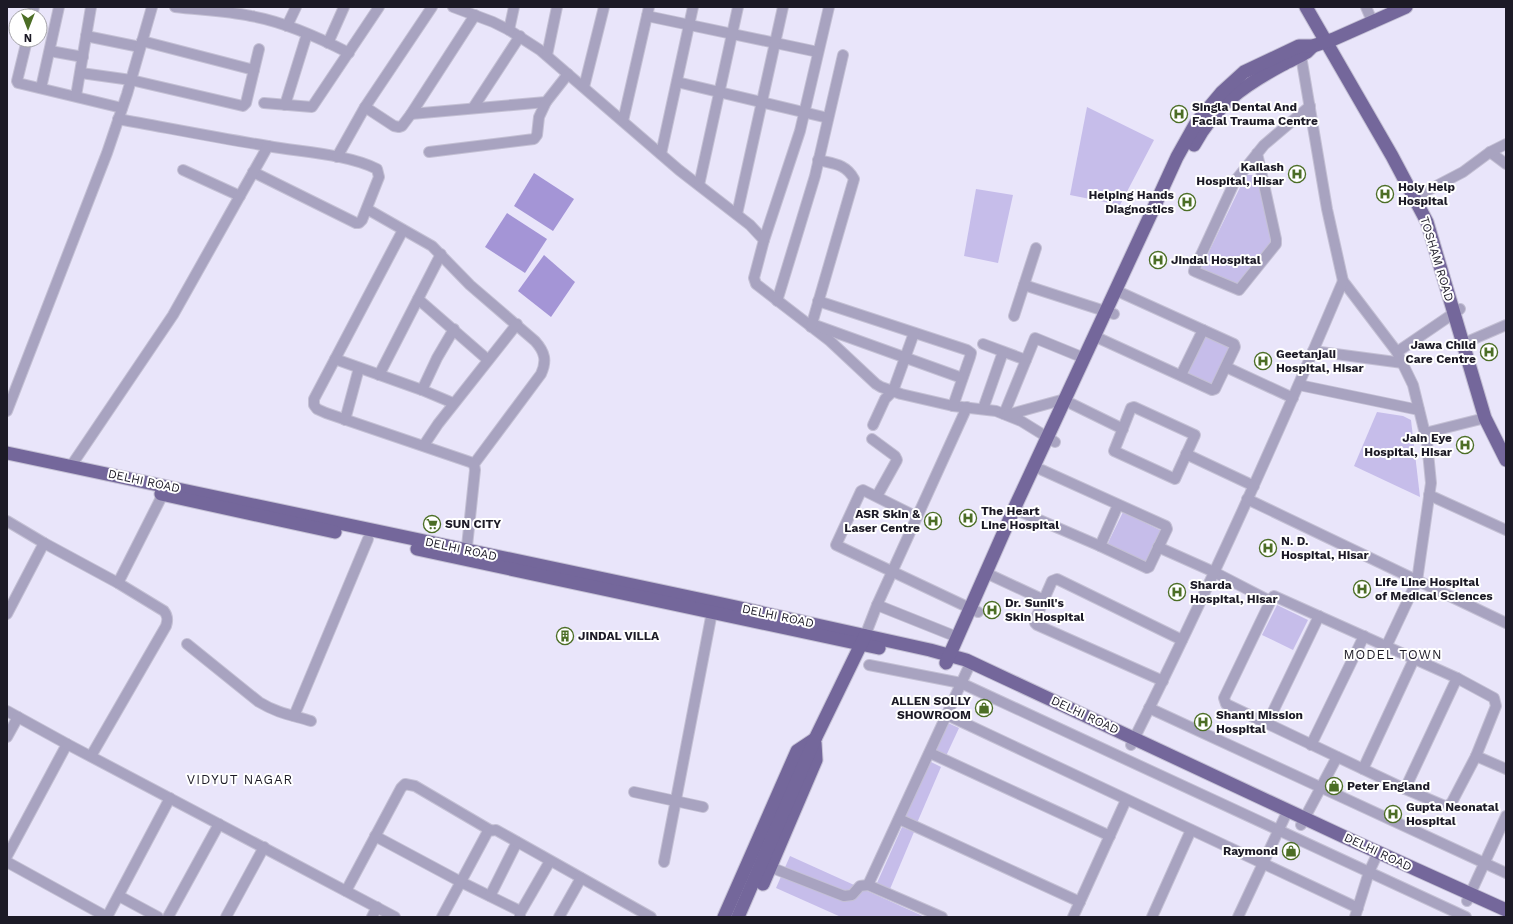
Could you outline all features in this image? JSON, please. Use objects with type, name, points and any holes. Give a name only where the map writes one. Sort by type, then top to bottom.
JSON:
[{"type":"main road","name":"TOSHAM ROAD","points":[[1306,7],[1331,41],[1421,194],[1440,233],[1457,311],[1485,418],[1506,460]]},
{"type":"main road","name":"TOSHAM ROAD","points":[[1317,7],[1331,41],[1428,222],[1457,311],[1469,340],[1487,403],[1497,429],[1506,444]]},
{"type":"main road","points":[[951,660],[1119,292],[1177,157],[1196,123],[1222,92],[1244,72],[1271,65],[1300,51],[1331,41],[1406,7]]},
{"type":"main road","points":[[1069,402],[1084,358],[1098,338]]},
{"type":"main road","points":[[1018,511],[1042,470],[1051,440]]},
{"type":"main road","name":"DELHI ROAD","points":[[7,453],[466,555],[712,612],[864,640]]},
{"type":"main road","name":"DELHI ROAD","points":[[7,462],[368,539],[466,555],[713,602],[951,660],[969,666],[994,681],[1133,741],[1469,898],[1502,917]]},
{"type":"main road","points":[[951,660],[957,637],[974,610]]},
{"type":"main road","points":[[738,917],[814,739],[864,640]]},
{"type":"main road","points":[[748,917],[816,760],[814,739]]},
{"type":"main road","points":[[724,917],[797,751],[814,739]]},
{"type":"main road","name":"DELHI ROAD","points":[[1303,821],[1375,859],[1469,898],[1506,910]]},
{"type":"street","points":[[42,88],[59,7]]},
{"type":"street","points":[[76,96],[91,7]]},
{"type":"street","points":[[7,411],[103,165],[131,80],[152,7]]},
{"type":"street","points":[[175,7],[250,16],[287,26],[349,52]]},
{"type":"street","points":[[287,26],[296,7]]},
{"type":"street","points":[[328,43],[344,7]]},
{"type":"street","points":[[264,103],[312,107],[379,7]]},
{"type":"street","points":[[336,157],[365,107],[432,7]]},
{"type":"street","points":[[452,7],[470,11],[509,30],[547,55],[661,154],[750,224],[764,240]]},
{"type":"street","points":[[509,30],[514,7]]},
{"type":"street","points":[[547,55],[557,7]]},
{"type":"street","points":[[584,87],[604,7]]},
{"type":"street","points":[[661,154],[693,7]]},
{"type":"street","points":[[699,185],[738,7]]},
{"type":"street","points":[[737,214],[783,7]]},
{"type":"street","points":[[828,7],[800,131],[764,240],[754,282],[811,326],[876,384],[893,391],[953,406],[991,410],[1021,421],[1051,440]]},
{"type":"street","points":[[1366,7],[1373,23]]},
{"type":"street","points":[[365,107],[396,127],[402,126],[411,114],[470,11]]},
{"type":"street","points":[[623,121],[648,11],[689,24],[818,52]]},
{"type":"street","points":[[285,105],[307,34]]},
{"type":"street","points":[[86,36],[141,44],[254,70]]},
{"type":"street","points":[[473,108],[520,36]]},
{"type":"street","points":[[25,48],[17,82],[122,108]]},
{"type":"street","points":[[81,73],[131,80],[243,106],[246,103],[259,49]]},
{"type":"street","points":[[50,51],[83,57]]},
{"type":"street","points":[[1300,51],[1327,209],[1343,281],[1397,352],[1403,363],[1413,385],[1428,442],[1431,483],[1417,581],[1386,647]]},
{"type":"street","points":[[777,301],[818,160],[843,55]]},
{"type":"street","points":[[430,152],[534,139],[537,135],[539,116],[546,102],[568,74]]},
{"type":"street","points":[[677,82],[828,118]]},
{"type":"street","points":[[411,114],[546,102]]},
{"type":"street","points":[[1257,154],[1276,244],[1239,290],[1194,271],[1235,181],[1264,145],[1310,106]]},
{"type":"street","points":[[118,119],[336,157],[371,166],[377,169],[379,177],[361,222],[356,223],[253,172]]},
{"type":"street","points":[[1421,194],[1463,172],[1490,152],[1506,144]]},
{"type":"street","points":[[71,466],[173,316],[268,146]]},
{"type":"street","points":[[1490,152],[1506,164]]},
{"type":"street","points":[[811,326],[854,179],[849,170],[845,167],[818,160]]},
{"type":"street","points":[[183,170],[240,196]]},
{"type":"street","points":[[367,209],[426,242],[441,254],[470,285],[517,324],[540,347],[544,356],[545,365],[542,374],[474,464],[475,470],[466,555]]},
{"type":"street","points":[[403,230],[314,400],[314,405],[317,409],[326,413],[424,445],[474,464]]},
{"type":"street","points":[[1014,316],[1036,248]]},
{"type":"street","points":[[379,375],[441,254]]},
{"type":"street","points":[[1133,741],[1254,486],[1343,281]]},
{"type":"street","points":[[1024,285],[1110,312]]},
{"type":"street","points":[[1098,338],[1214,390],[1226,366],[1235,345],[1119,292]]},
{"type":"street","points":[[418,299],[488,360]]},
{"type":"street","points":[[818,301],[968,350],[971,353],[970,357],[953,406]]},
{"type":"street","points":[[1397,352],[1457,311]]},
{"type":"street","points":[[424,445],[453,404],[517,324]]},
{"type":"street","points":[[1469,340],[1506,325]]},
{"type":"street","points":[[811,326],[905,357],[962,378]]},
{"type":"street","points":[[422,390],[437,358],[454,329]]},
{"type":"street","points":[[1181,375],[1202,330]]},
{"type":"street","points":[[873,425],[885,399],[893,391],[914,333]]},
{"type":"street","points":[[1005,415],[1035,338],[1084,358]]},
{"type":"street","points":[[982,344],[1026,360]]},
{"type":"street","points":[[1313,351],[1403,363]]},
{"type":"street","points":[[983,409],[1003,352]]},
{"type":"street","points":[[335,359],[422,390],[453,404]]},
{"type":"street","points":[[1226,366],[1293,398]]},
{"type":"street","points":[[345,420],[359,368]]},
{"type":"street","points":[[1299,385],[1419,410]]},
{"type":"street","points":[[1005,415],[1069,402],[1123,429]]},
{"type":"street","points":[[864,640],[877,605],[968,407]]},
{"type":"street","points":[[1134,407],[1194,434],[1176,477],[1172,478],[1115,452],[1114,448],[1123,429],[1131,408],[1134,407]]},
{"type":"street","points":[[1425,433],[1485,418]]},
{"type":"street","points":[[872,439],[895,456],[897,460],[877,496]]},
{"type":"street","points":[[1186,454],[1254,486]]},
{"type":"street","points":[[1018,511],[1147,568],[1150,567],[1167,529],[1166,526],[1042,470]]},
{"type":"street","points":[[917,517],[866,490],[861,491],[836,545],[974,610]]},
{"type":"street","points":[[118,583],[162,494]]},
{"type":"street","points":[[1429,495],[1506,530]]},
{"type":"street","points":[[1247,499],[1506,623]]},
{"type":"street","points":[[1100,546],[1118,505]]},
{"type":"street","points":[[7,521],[118,583],[164,611],[167,615],[168,620],[91,756]]},
{"type":"street","points":[[294,716],[368,539]]},
{"type":"street","points":[[7,614],[44,543]]},
{"type":"street","points":[[1158,547],[1214,572],[1270,601]]},
{"type":"street","points":[[990,575],[1044,600]]},
{"type":"street","points":[[1163,680],[1037,625],[1035,620],[1052,581],[1058,579],[1182,640]]},
{"type":"street","points":[[1276,596],[1457,678],[1494,698],[1496,706],[1476,756],[1452,802],[1448,806],[1405,789],[1226,704],[1224,698],[1270,601],[1276,596]]},
{"type":"street","points":[[877,605],[957,637]]},
{"type":"street","points":[[664,862],[712,612]]},
{"type":"street","points":[[1267,724],[1319,616]]},
{"type":"street","points":[[1311,745],[1364,636]]},
{"type":"street","points":[[187,644],[259,702],[275,711],[311,721]]},
{"type":"street","points":[[1363,769],[1414,659]]},
{"type":"street","points":[[869,665],[961,683],[1369,872],[1444,912],[1466,917]]},
{"type":"street","points":[[868,885],[969,666]]},
{"type":"street","points":[[1405,789],[1457,678]]},
{"type":"street","points":[[1149,708],[1506,873]]},
{"type":"street","points":[[7,711],[395,917]]},
{"type":"street","points":[[947,715],[1263,864],[1356,913],[1369,872],[1375,859]]},
{"type":"street","points":[[7,737],[18,717]]},
{"type":"street","points":[[7,856],[67,744]]},
{"type":"street","points":[[930,753],[1110,836]]},
{"type":"street","points":[[1476,756],[1506,769]]},
{"type":"street","points":[[1303,821],[1322,788],[1337,757]]},
{"type":"street","points":[[346,891],[401,788],[405,784],[415,786],[490,830],[496,830],[651,917]]},
{"type":"street","points":[[634,792],[703,807]]},
{"type":"street","points":[[7,862],[107,917],[170,798]]},
{"type":"street","points":[[1073,917],[1126,800]]},
{"type":"street","points":[[1238,917],[1287,814]]},
{"type":"street","points":[[1469,898],[1506,816]]},
{"type":"street","points":[[899,819],[1080,902]]},
{"type":"street","points":[[168,917],[219,824]]},
{"type":"street","points":[[442,917],[488,831],[490,830]]},
{"type":"street","points":[[1152,917],[1191,830]]},
{"type":"street","points":[[375,836],[461,882],[518,910],[520,915]]},
{"type":"street","points":[[490,896],[517,842]]},
{"type":"street","points":[[226,917],[264,847]]},
{"type":"street","points":[[520,915],[550,861]]},
{"type":"street","points":[[770,867],[844,896],[852,895],[860,886],[868,885],[942,917]]},
{"type":"street","points":[[559,917],[581,878]]},
{"type":"street","points":[[119,896],[158,917]]},
{"type":"street","points":[[372,917],[377,907]]},
{"type":"shaded area","points":[[1087,107],[1154,140],[1120,205],[1070,195]]},
{"type":"shaded area","points":[[534,173],[574,199],[553,231],[514,206]]},
{"type":"shaded area","points":[[1246,175],[1258,175],[1272,245],[1239,287],[1200,270]]},
{"type":"shaded area","points":[[976,189],[1013,195],[998,263],[964,256]]},
{"type":"shaded area","points":[[507,213],[547,239],[525,273],[485,247]]},
{"type":"shaded area","points":[[544,255],[575,282],[551,317],[518,291]]},
{"type":"shaded area","points":[[1204,335],[1231,348],[1213,386],[1185,373]]},
{"type":"shaded area","points":[[1377,412],[1403,416],[1411,420],[1420,497],[1354,466]]},
{"type":"shaded area","points":[[1123,512],[1162,531],[1146,564],[1107,545]]},
{"type":"shaded area","points":[[1277,605],[1308,620],[1293,650],[1262,635]]},
{"type":"shaded area","points":[[948,723],[959,728],[946,756],[935,751]]},
{"type":"shaded area","points":[[929,761],[941,767],[917,823],[905,818]]},
{"type":"shaded area","points":[[902,827],[914,832],[890,889],[877,883]]},
{"type":"shaded area","points":[[790,856],[925,917],[841,917],[776,888]]},
{"type":"place","name":"Singla Dental And Facial Trauma Centre","points":[[1179,114]]},
{"type":"place","name":"Kailash Hospital, Hisar","points":[[1297,174]]},
{"type":"place","name":"Holy Help Hospital","points":[[1385,194]]},
{"type":"place","name":"Helping Hands Diagnostics","points":[[1187,202]]},
{"type":"place","name":"Jindal Hospital","points":[[1158,260]]},
{"type":"place","name":"Jawa Child Care Centre","points":[[1489,352]]},
{"type":"place","name":"Geetanjali Hospital, Hisar","points":[[1263,361]]},
{"type":"place","name":"Jain Eye Hospital, Hisar","points":[[1465,445]]},
{"type":"place","name":"The Heart Line Hospital","points":[[968,518]]},
{"type":"place","name":"ASR Skin & Laser Centre","points":[[933,521]]},
{"type":"place","name":"SUN CITY","points":[[432,524]]},
{"type":"place","name":"N. D. Hospital, Hisar","points":[[1268,548]]},
{"type":"place","name":"Life Line Hospital of Medical Sciences","points":[[1362,589]]},
{"type":"place","name":"Sharda Hospital, Hisar","points":[[1177,592]]},
{"type":"place","name":"Dr. Sunil's Skin Hospital","points":[[992,610]]},
{"type":"place","name":"JINDAL VILLA","points":[[565,636]]},
{"type":"place","name":"ALLEN SOLLY SHOWROOM","points":[[984,708]]},
{"type":"place","name":"Shanti Mission Hospital","points":[[1203,722]]},
{"type":"place","name":"Peter England","points":[[1334,786]]},
{"type":"place","name":"Gupta Neonatal Hospital","points":[[1393,814]]},
{"type":"place","name":"Raymond","points":[[1291,851]]},
{"type":"district","name":"MODEL TOWN","points":[[1393,654]]},
{"type":"district","name":"VIDYUT NAGAR","points":[[240,779]]}]
